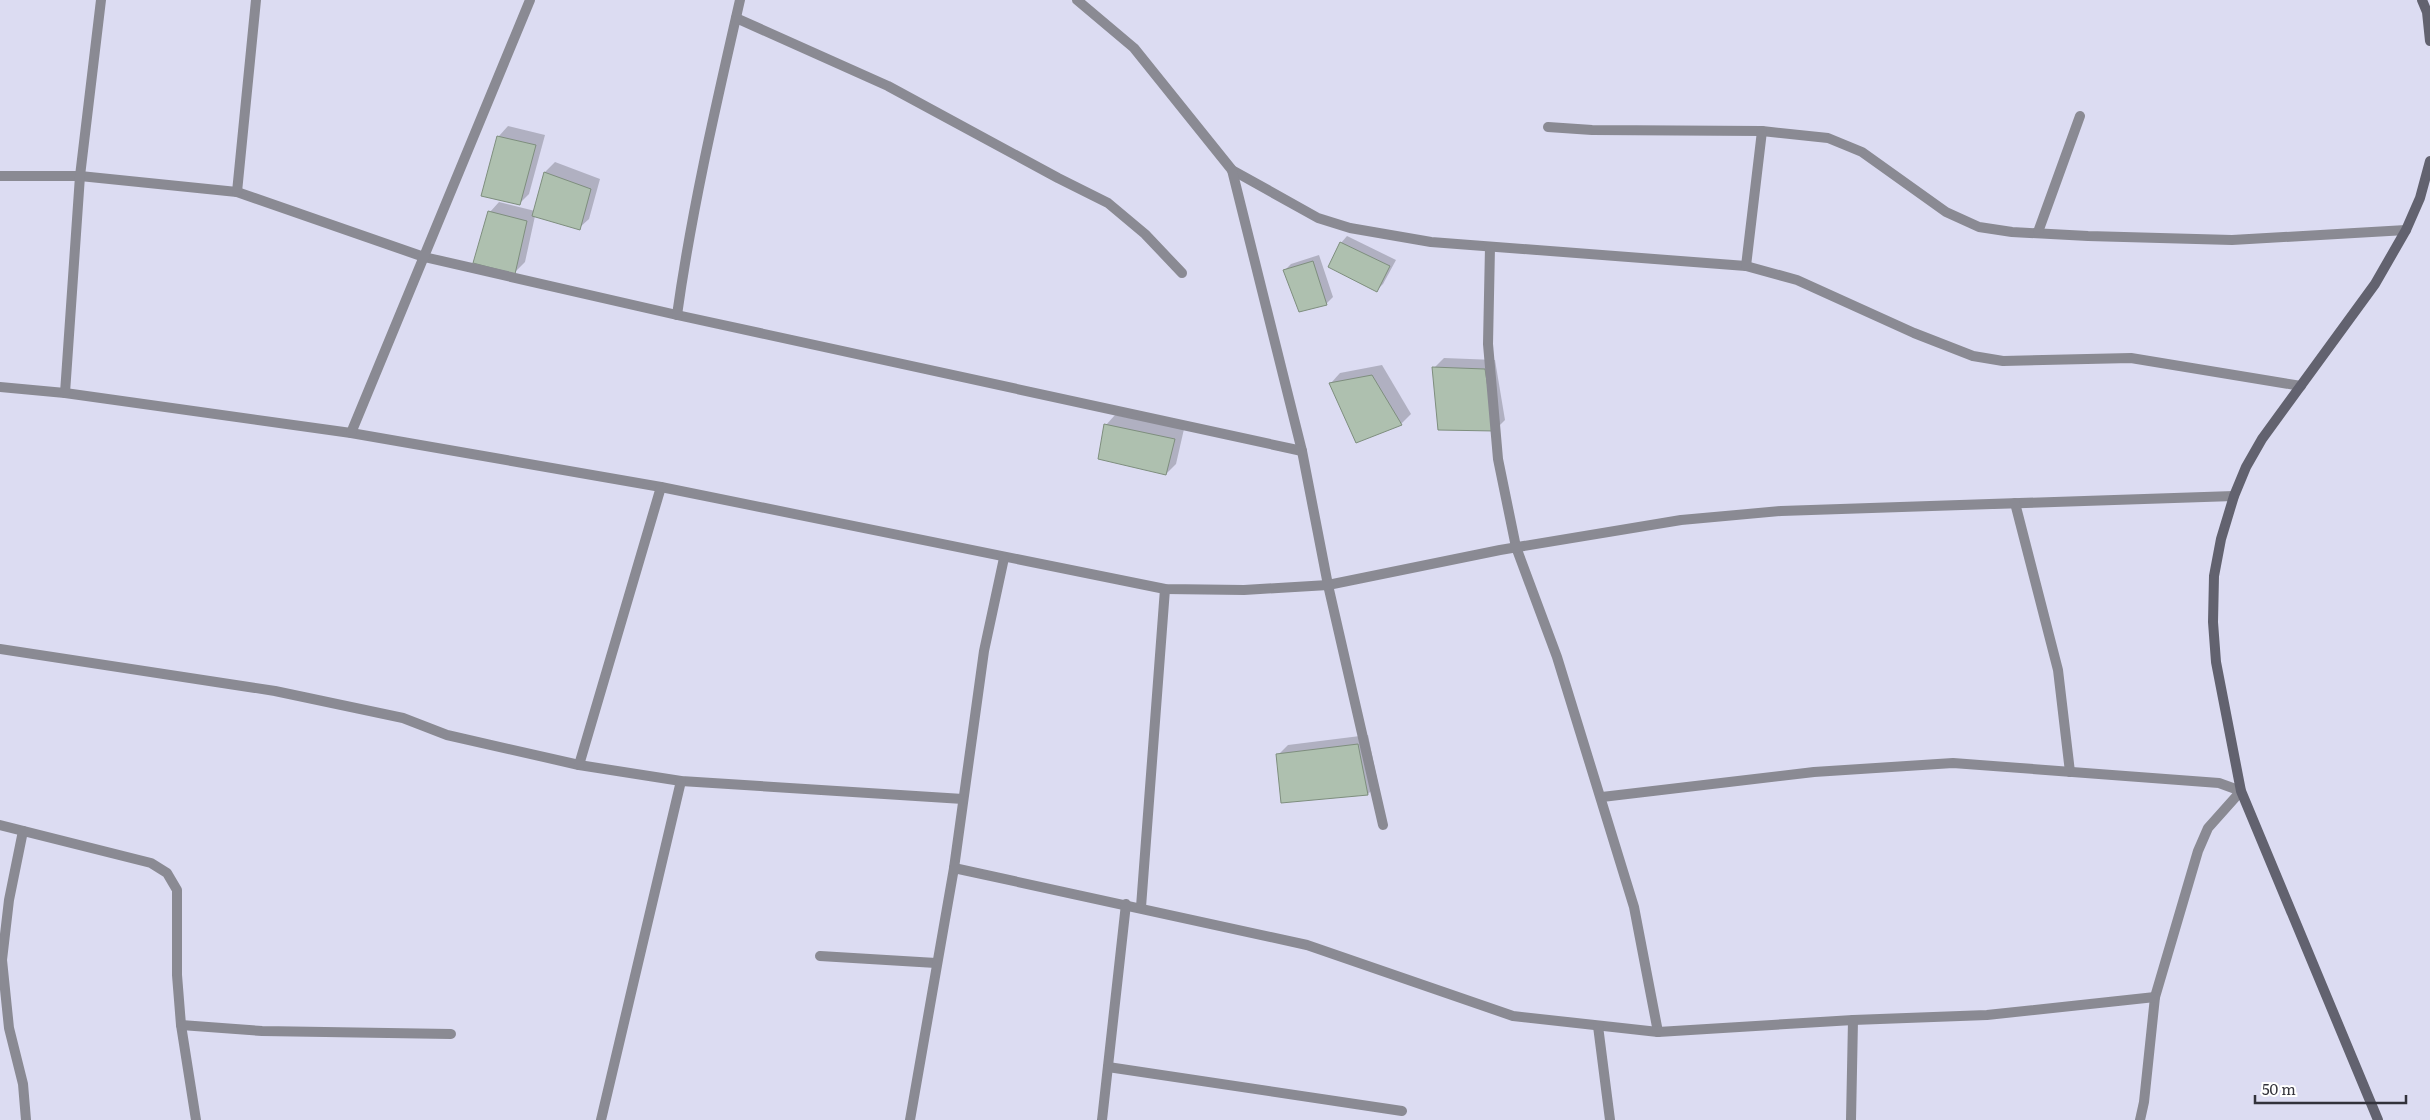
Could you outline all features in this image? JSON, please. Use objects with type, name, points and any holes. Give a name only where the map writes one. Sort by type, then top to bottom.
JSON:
[{"type":"street","points":[[65,393],[80,176],[101,0]]},
{"type":"street","points":[[237,192],[256,0]]},
{"type":"street","points":[[351,433],[530,0]]},
{"type":"street","points":[[677,315],[687,246],[704,154],[740,0]]},
{"type":"street","points":[[1077,0],[1134,48],[1232,170],[1318,218],[1350,228],[1430,242],[1746,266],[1797,280],[1914,333],[1973,356],[2003,361],[2131,358],[2301,386]]},
{"type":"street","points":[[2422,0],[2428,11],[2430,41]]},
{"type":"street","points":[[736,18],[888,86],[1108,203],[1145,234],[1182,273]]},
{"type":"street","points":[[2038,232],[2080,116]]},
{"type":"street","points":[[1548,127],[1592,130],[1762,131],[1828,138],[1862,152],[1946,212],[1979,227],[2088,236],[2232,240],[2406,230]]},
{"type":"street","points":[[1746,266],[1762,131]]},
{"type":"street","points":[[2378,1120],[2241,791],[2216,662],[2213,622],[2214,576],[2221,539],[2234,496],[2262,439],[2375,284],[2406,230],[2420,198],[2430,161]]},
{"type":"street","points":[[1232,170],[1302,451],[1328,585],[1383,825]]},
{"type":"street","points":[[0,176],[80,176],[237,192],[424,257],[677,315],[1302,451]]},
{"type":"street","points":[[1490,247],[1488,344],[1498,459],[1516,547],[1557,657],[1602,797],[1634,907],[1658,1032]]},
{"type":"street","points":[[0,387],[65,393],[351,433],[661,487],[1004,558],[1165,589],[1244,590],[1328,585],[1516,547],[1681,520],[1772,512],[2234,496]]},
{"type":"street","points":[[579,765],[661,487]]},
{"type":"street","points":[[2015,503],[2058,670],[2070,772]]},
{"type":"street","points":[[910,1120],[954,868],[984,651],[1004,558]]},
{"type":"street","points":[[1141,907],[1165,589]]},
{"type":"street","points":[[0,649],[274,691],[403,718],[447,735],[579,765],[681,781],[963,799]]},
{"type":"street","points":[[1602,797],[1814,772],[1953,763],[2219,784],[2241,791]]},
{"type":"street","points":[[601,1120],[681,781]]},
{"type":"street","points":[[2140,1120],[2155,997],[2198,851],[2208,828],[2241,791]]},
{"type":"street","points":[[0,825],[151,863],[168,873],[178,890],[176,946],[182,1025],[196,1120]]},
{"type":"street","points":[[23,831],[9,900],[2,960],[9,1028],[23,1084],[26,1120]]},
{"type":"street","points":[[954,868],[1141,907],[1307,945],[1513,1016],[1598,1026],[1658,1032],[1853,1020],[1987,1015],[2155,997]]},
{"type":"street","points":[[1102,1120],[1126,904]]},
{"type":"street","points":[[820,956],[936,963]]},
{"type":"street","points":[[1851,1120],[1853,1020]]},
{"type":"street","points":[[182,1025],[262,1031],[451,1034]]},
{"type":"street","points":[[1598,1026],[1610,1120]]},
{"type":"street","points":[[1108,1067],[1402,1111]]},
{"type":"building","points":[[497,136],[536,145],[520,205],[481,196]]},
{"type":"building","points":[[544,172],[591,189],[580,230],[532,216]]},
{"type":"building","points":[[488,211],[527,221],[515,274],[473,263]]},
{"type":"building","points":[[1340,242],[1390,266],[1377,292],[1328,267]]},
{"type":"building","points":[[1313,261],[1327,305],[1299,312],[1283,270]]},
{"type":"building","points":[[1432,367],[1485,369],[1495,431],[1438,430]]},
{"type":"building","points":[[1372,375],[1402,425],[1356,443],[1329,383]]},
{"type":"building","points":[[1104,424],[1175,439],[1166,475],[1098,459]]},
{"type":"building","points":[[1358,744],[1368,795],[1281,803],[1276,754]]}]
